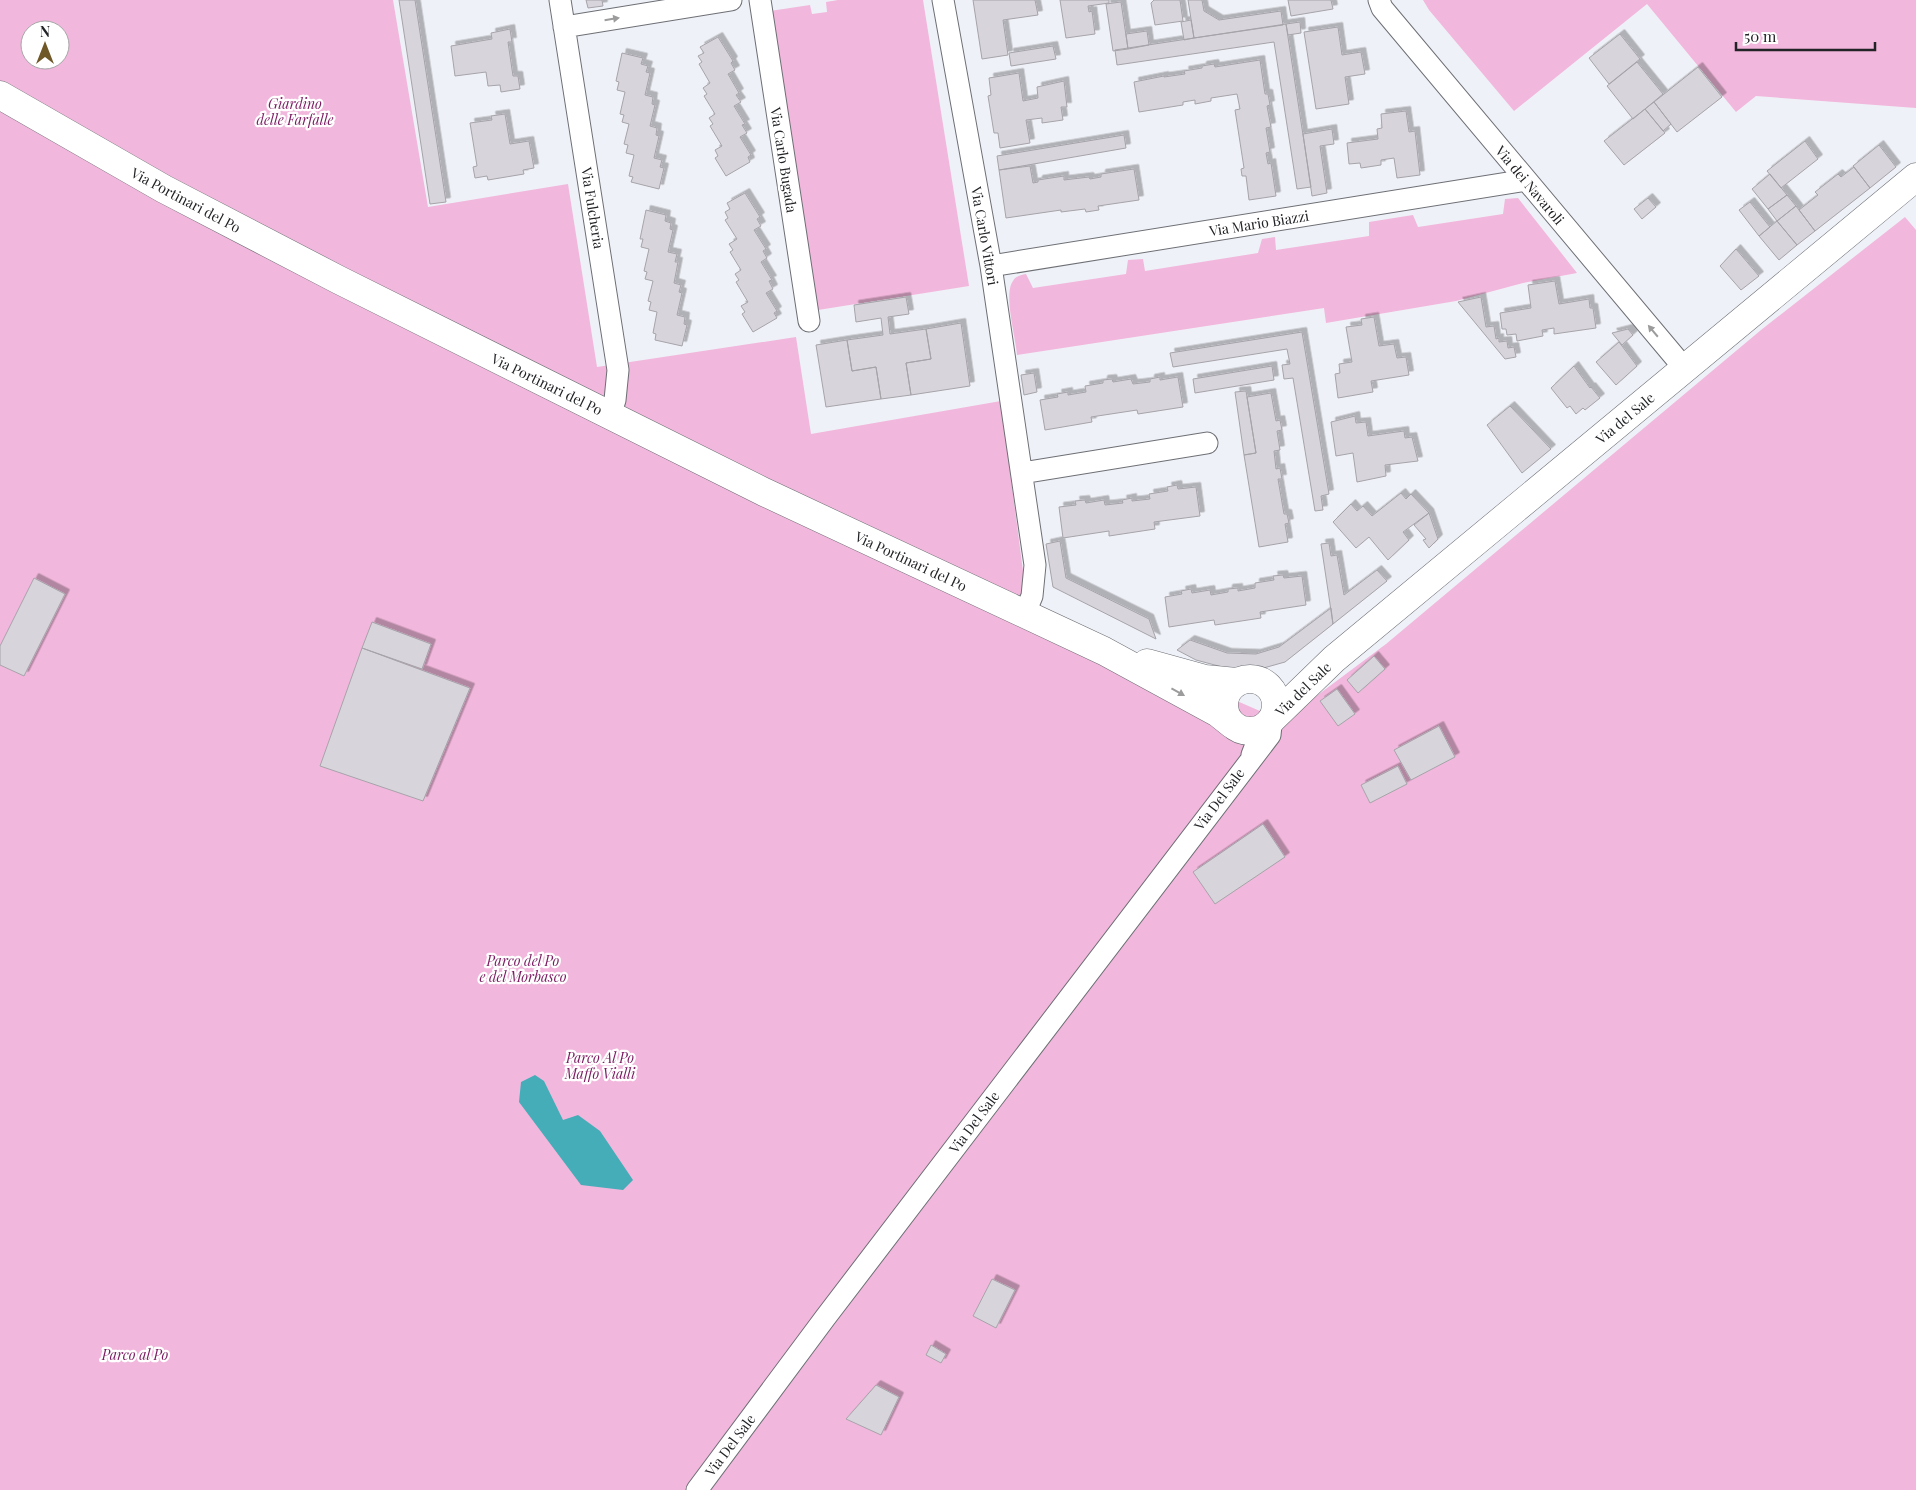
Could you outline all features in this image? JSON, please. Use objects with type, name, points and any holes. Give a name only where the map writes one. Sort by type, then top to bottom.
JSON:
[{"type":"street","name":"Via Fulcheria","points":[[560,0],[618,370],[615,400],[610,415]]},
{"type":"street","points":[[564,27],[731,0]]},
{"type":"street","name":"Via Carlo Bugada","points":[[760,0],[809,321]]},
{"type":"street","name":"Via Carlo Vittori","points":[[943,0],[991,266],[1035,566],[1032,596],[1024,615]]},
{"type":"street","name":"Via dei Navaroli","points":[[1378,0],[1382,8],[1685,369]]},
{"type":"street","name":"Via Portinari del Po","points":[[0,95],[213,216],[764,492],[1104,651],[1254,731]]},
{"type":"street","name":"Via del Sale","points":[[1254,731],[1334,659],[1916,177]]},
{"type":"street","name":"Via Mario Biazzi","points":[[991,266],[1526,180]]},
{"type":"street","points":[[1022,473],[1207,443]]},
{"type":"street","name":"Via Portinari del Po","points":[[1104,651],[1206,679],[1236,682]]},
{"type":"street","name":"Via del Sale","points":[[1236,682],[1249,678],[1278,686],[1294,683],[1334,659]]},
{"type":"street","points":[[1236,682],[1225,695],[1224,712],[1254,731]]},
{"type":"street","name":"Via del Sale","points":[[1254,731],[1275,711],[1274,694],[1263,682]]},
{"type":"street","name":"Via Del Sale","points":[[697,1490],[1254,731]]},
{"type":"green space","name":"Parco del Po e del Morbasco","points":[[0,0],[393,0],[428,207],[568,184],[597,367],[796,337],[811,434],[1001,401],[1028,610],[1283,721],[1386,644],[1761,330],[1905,217],[1916,230],[1916,1490],[0,1490]]},
{"type":"green space","points":[[838,0],[923,0],[969,286],[818,310],[770,11],[810,5],[812,14],[827,12],[826,2]]},
{"type":"green space","points":[[1423,0],[1916,0],[1916,108],[1756,96],[1736,112],[1647,4],[1514,111],[1429,10]]},
{"type":"green space","points":[[1518,198],[1577,273],[1523,283],[1456,301],[1326,323],[1324,308],[1017,355],[1009,296],[1013,281],[1020,275],[1026,274],[1033,288],[1126,274],[1128,260],[1143,259],[1145,271],[1258,253],[1262,239],[1275,237],[1276,250],[1369,236],[1369,222],[1413,215],[1418,227],[1503,214],[1505,199]]},
{"type":"water","points":[[535,1075],[544,1081],[563,1120],[578,1115],[600,1131],[633,1180],[623,1190],[581,1185],[519,1102],[521,1082]]},
{"type":"building","points":[[399,0],[415,0],[446,202],[430,204]]},
{"type":"building","points":[[586,0],[602,0],[603,6],[588,8]]},
{"type":"building","points":[[973,0],[1035,0],[1038,15],[1003,20],[1008,55],[982,59]]},
{"type":"building","points":[[1060,0],[1109,0],[1109,3],[1088,6],[1089,12],[1092,11],[1095,34],[1066,38]]},
{"type":"building","points":[[1154,0],[1180,0],[1183,21],[1155,25],[1151,3]]},
{"type":"building","points":[[1188,0],[1202,0],[1204,11],[1219,20],[1281,11],[1283,25],[1194,38]]},
{"type":"building","points":[[1288,0],[1331,0],[1333,9],[1291,16]]},
{"type":"building","points":[[1121,2],[1128,49],[1113,51],[1106,4]]},
{"type":"building","points":[[1191,20],[1194,38],[1184,40],[1181,22]]},
{"type":"building","points":[[1300,22],[1301,33],[1288,35],[1286,24]]},
{"type":"building","points":[[1286,24],[1311,187],[1297,189],[1274,42],[1117,65],[1115,50]]},
{"type":"building","points":[[1338,27],[1342,55],[1361,52],[1365,74],[1345,77],[1349,104],[1316,109],[1304,32]]},
{"type":"building","points":[[510,29],[512,42],[508,42],[513,76],[518,76],[520,89],[501,92],[500,85],[488,86],[486,72],[455,76],[451,46],[492,39],[491,33]]},
{"type":"building","points":[[1147,31],[1149,45],[1128,49],[1126,34]]},
{"type":"building","points":[[1620,34],[1640,59],[1609,84],[1589,58]]},
{"type":"building","points":[[718,37],[733,61],[731,63],[735,70],[728,74],[739,93],[736,95],[741,102],[734,106],[745,124],[742,125],[747,133],[740,137],[751,155],[748,157],[750,162],[726,176],[715,158],[718,156],[715,150],[722,146],[710,126],[713,124],[709,118],[715,114],[704,96],[707,94],[703,88],[710,83],[699,64],[702,62],[698,56],[704,53],[700,47]]},
{"type":"building","points":[[1053,46],[1056,59],[1011,66],[1009,53]]},
{"type":"building","points":[[622,53],[643,58],[641,64],[648,66],[646,72],[650,73],[645,95],[653,97],[652,104],[655,105],[650,126],[657,128],[656,135],[659,136],[654,158],[662,160],[660,167],[664,168],[659,189],[631,182],[633,177],[629,176],[634,155],[626,153],[628,145],[624,144],[629,124],[622,122],[624,115],[620,114],[625,92],[617,90],[619,82],[616,81]]},
{"type":"building","points":[[1260,60],[1265,94],[1268,94],[1270,105],[1267,106],[1271,127],[1266,128],[1270,152],[1266,153],[1268,164],[1271,163],[1276,196],[1249,200],[1246,176],[1242,176],[1241,169],[1244,168],[1235,110],[1240,109],[1237,94],[1211,98],[1211,101],[1195,104],[1195,100],[1183,102],[1183,105],[1139,112],[1134,82],[1185,74],[1184,71],[1202,68],[1202,66],[1214,64],[1215,67]]},
{"type":"building","points":[[1637,62],[1663,94],[1633,119],[1607,86]]},
{"type":"building","points":[[1698,67],[1722,97],[1677,132],[1654,102]]},
{"type":"building","points":[[1019,73],[1023,101],[1038,98],[1037,87],[1064,81],[1067,107],[1061,107],[1063,120],[1042,123],[1042,118],[1026,120],[1030,143],[1000,148],[998,133],[994,133],[988,96],[991,95],[989,78]]},
{"type":"building","points":[[1654,102],[1671,124],[1663,131],[1645,109]]},
{"type":"building","points":[[1645,109],[1665,133],[1624,165],[1604,141]]},
{"type":"building","points":[[1406,111],[1409,132],[1415,131],[1420,175],[1397,178],[1394,158],[1381,160],[1381,165],[1361,168],[1360,163],[1349,164],[1347,143],[1378,139],[1377,129],[1382,128],[1381,114]]},
{"type":"building","points":[[505,114],[510,144],[529,141],[534,168],[523,170],[524,174],[488,180],[487,176],[475,178],[473,167],[477,166],[470,123],[492,120],[491,116]]},
{"type":"building","points":[[1332,129],[1334,144],[1320,146],[1327,193],[1312,196],[1303,134]]},
{"type":"building","points":[[1124,135],[1126,148],[999,170],[997,156]]},
{"type":"building","points":[[1805,141],[1818,159],[1781,188],[1767,171]]},
{"type":"building","points":[[1879,145],[1896,167],[1870,188],[1853,166]]},
{"type":"building","points":[[1030,166],[1033,183],[1038,182],[1038,180],[1064,176],[1064,180],[1089,177],[1090,179],[1101,177],[1101,174],[1134,169],[1139,200],[1098,206],[1099,210],[1086,212],[1085,209],[1061,212],[1061,210],[1006,218],[999,170]]},
{"type":"building","points":[[1854,167],[1870,188],[1815,231],[1799,210],[1818,195],[1815,192],[1838,174],[1841,177]]},
{"type":"building","points":[[1770,174],[1787,195],[1768,209],[1752,189]]},
{"type":"building","points":[[745,193],[760,217],[757,219],[761,226],[754,230],[766,249],[763,251],[767,258],[761,262],[772,280],[769,281],[773,289],[766,293],[777,311],[774,313],[777,318],[753,332],[742,314],[745,312],[741,306],[748,302],[736,282],[739,280],[735,274],[741,270],[730,252],[733,250],[729,244],[737,239],[725,220],[728,218],[725,212],[730,209],[727,203]]},
{"type":"building","points":[[1787,195],[1796,206],[1777,221],[1768,209]]},
{"type":"building","points":[[1648,198],[1656,207],[1642,219],[1634,209]]},
{"type":"building","points":[[1750,202],[1770,227],[1759,236],[1739,210]]},
{"type":"building","points":[[1796,206],[1815,231],[1797,245],[1777,221]]},
{"type":"building","points":[[646,210],[666,215],[665,221],[671,223],[670,229],[673,230],[668,252],[677,254],[675,262],[678,262],[674,283],[681,285],[679,292],[682,293],[677,315],[685,317],[684,324],[687,325],[682,346],[655,340],[656,334],[653,333],[657,312],[649,310],[651,302],[648,301],[653,281],[645,279],[647,272],[644,271],[649,249],[641,247],[643,239],[640,239]]},
{"type":"building","points":[[1777,221],[1797,245],[1779,260],[1759,236]]},
{"type":"building","points":[[1736,249],[1759,276],[1741,290],[1720,266]]},
{"type":"building","points":[[1555,281],[1559,304],[1589,299],[1590,308],[1593,308],[1596,328],[1554,334],[1554,328],[1542,330],[1543,336],[1517,341],[1516,334],[1507,335],[1506,329],[1502,329],[1500,313],[1531,308],[1528,285]]},
{"type":"building","points":[[906,297],[909,314],[888,317],[890,334],[926,329],[931,359],[906,363],[911,395],[881,399],[876,367],[852,371],[847,340],[883,335],[881,318],[856,322],[854,305]]},
{"type":"building","points":[[1481,297],[1486,327],[1494,326],[1496,339],[1499,338],[1499,342],[1507,341],[1508,348],[1514,347],[1516,357],[1505,359],[1458,302]]},
{"type":"building","points":[[1374,317],[1379,346],[1394,344],[1397,358],[1406,357],[1409,375],[1371,381],[1373,392],[1338,398],[1335,374],[1340,373],[1339,364],[1352,362],[1346,327],[1362,325],[1361,319]]},
{"type":"building","points":[[961,323],[970,386],[911,395],[906,363],[931,359],[926,329]]},
{"type":"building","points":[[1628,329],[1633,335],[1622,345],[1612,333]]},
{"type":"building","points":[[1302,332],[1329,494],[1321,496],[1323,510],[1315,511],[1293,378],[1284,379],[1282,365],[1290,364],[1287,349],[1173,367],[1170,353]]},
{"type":"building","points":[[847,340],[852,371],[876,367],[881,399],[826,407],[816,345]]},
{"type":"building","points":[[1619,342],[1637,366],[1616,385],[1596,362]]},
{"type":"building","points":[[1272,366],[1274,380],[1195,393],[1193,379]]},
{"type":"building","points":[[1574,366],[1600,398],[1585,410],[1583,408],[1576,414],[1570,406],[1567,408],[1551,388]]},
{"type":"building","points":[[1034,373],[1037,392],[1024,395],[1021,375]]},
{"type":"building","points":[[1160,377],[1160,380],[1178,377],[1183,407],[1138,414],[1137,410],[1091,417],[1092,422],[1045,430],[1040,400],[1058,397],[1057,394],[1068,392],[1068,395],[1086,392],[1085,386],[1103,383],[1103,380],[1112,379],[1113,382],[1131,379],[1133,384],[1150,382],[1150,379]]},
{"type":"building","points":[[1246,391],[1256,453],[1244,455],[1235,392]]},
{"type":"building","points":[[1271,393],[1276,421],[1280,420],[1282,430],[1277,431],[1280,450],[1274,451],[1276,469],[1280,468],[1282,479],[1278,479],[1284,514],[1287,514],[1289,523],[1285,524],[1288,542],[1259,547],[1244,455],[1256,453],[1247,397]]},
{"type":"building","points":[[1510,406],[1551,449],[1522,473],[1487,425]]},
{"type":"building","points":[[1355,416],[1356,423],[1366,422],[1368,436],[1404,431],[1405,438],[1412,437],[1418,461],[1385,465],[1386,476],[1357,482],[1353,453],[1336,456],[1331,422]]},
{"type":"building","points":[[1177,485],[1178,489],[1196,487],[1200,516],[1154,522],[1155,529],[1109,536],[1109,531],[1063,538],[1059,507],[1076,505],[1075,501],[1085,500],[1086,503],[1104,500],[1105,505],[1123,503],[1122,500],[1132,498],[1132,501],[1150,499],[1149,494],[1168,491],[1167,487]]},
{"type":"building","points":[[1401,493],[1406,499],[1411,494],[1429,513],[1403,532],[1409,540],[1388,560],[1369,537],[1356,548],[1333,522],[1351,504],[1357,511],[1363,506],[1372,516]]},
{"type":"building","points":[[1429,513],[1438,539],[1429,548],[1423,540],[1426,539],[1414,525]]},
{"type":"building","points":[[1060,541],[1066,578],[1149,619],[1156,639],[1053,587],[1046,544]]},
{"type":"building","points":[[1329,543],[1331,556],[1337,555],[1344,595],[1377,570],[1387,581],[1333,624],[1321,544]]},
{"type":"building","points":[[1283,575],[1284,578],[1302,576],[1306,605],[1260,612],[1261,618],[1215,625],[1214,620],[1169,627],[1165,597],[1182,594],[1181,591],[1191,589],[1192,593],[1210,590],[1211,595],[1228,592],[1228,589],[1238,588],[1238,591],[1255,588],[1255,583],[1274,580],[1273,576]]},
{"type":"building","points":[[34,578],[65,594],[24,676],[0,665],[0,646]]},
{"type":"building","points":[[1331,608],[1333,624],[1285,662],[1260,669],[1226,668],[1196,660],[1177,650],[1190,640],[1227,653],[1256,654],[1279,647]]},
{"type":"building","points":[[372,622],[431,644],[422,669],[362,648]]},
{"type":"building","points":[[362,648],[470,688],[423,801],[320,766]]},
{"type":"building","points":[[1374,656],[1385,669],[1358,693],[1347,680]]},
{"type":"building","points":[[1337,689],[1355,714],[1338,726],[1320,701]]},
{"type":"building","points":[[1439,726],[1455,757],[1411,780],[1394,750]]},
{"type":"building","points":[[1398,766],[1407,784],[1370,803],[1361,785]]},
{"type":"building","points":[[1263,824],[1285,857],[1215,904],[1193,872]]},
{"type":"building","points":[[992,1279],[1015,1290],[996,1328],[973,1316]]},
{"type":"building","points":[[931,1345],[946,1354],[941,1363],[926,1355]]},
{"type":"building","points":[[876,1385],[899,1397],[881,1435],[846,1419]]},
{"type":"park label","name":"Giardino delle Farfalle","points":[[295,112]]},
{"type":"park label","name":"Parco Al Po Maffo Vialli","points":[[600,1066]]},
{"type":"park label","name":"Parco al Po","points":[[135,1354]]}]
